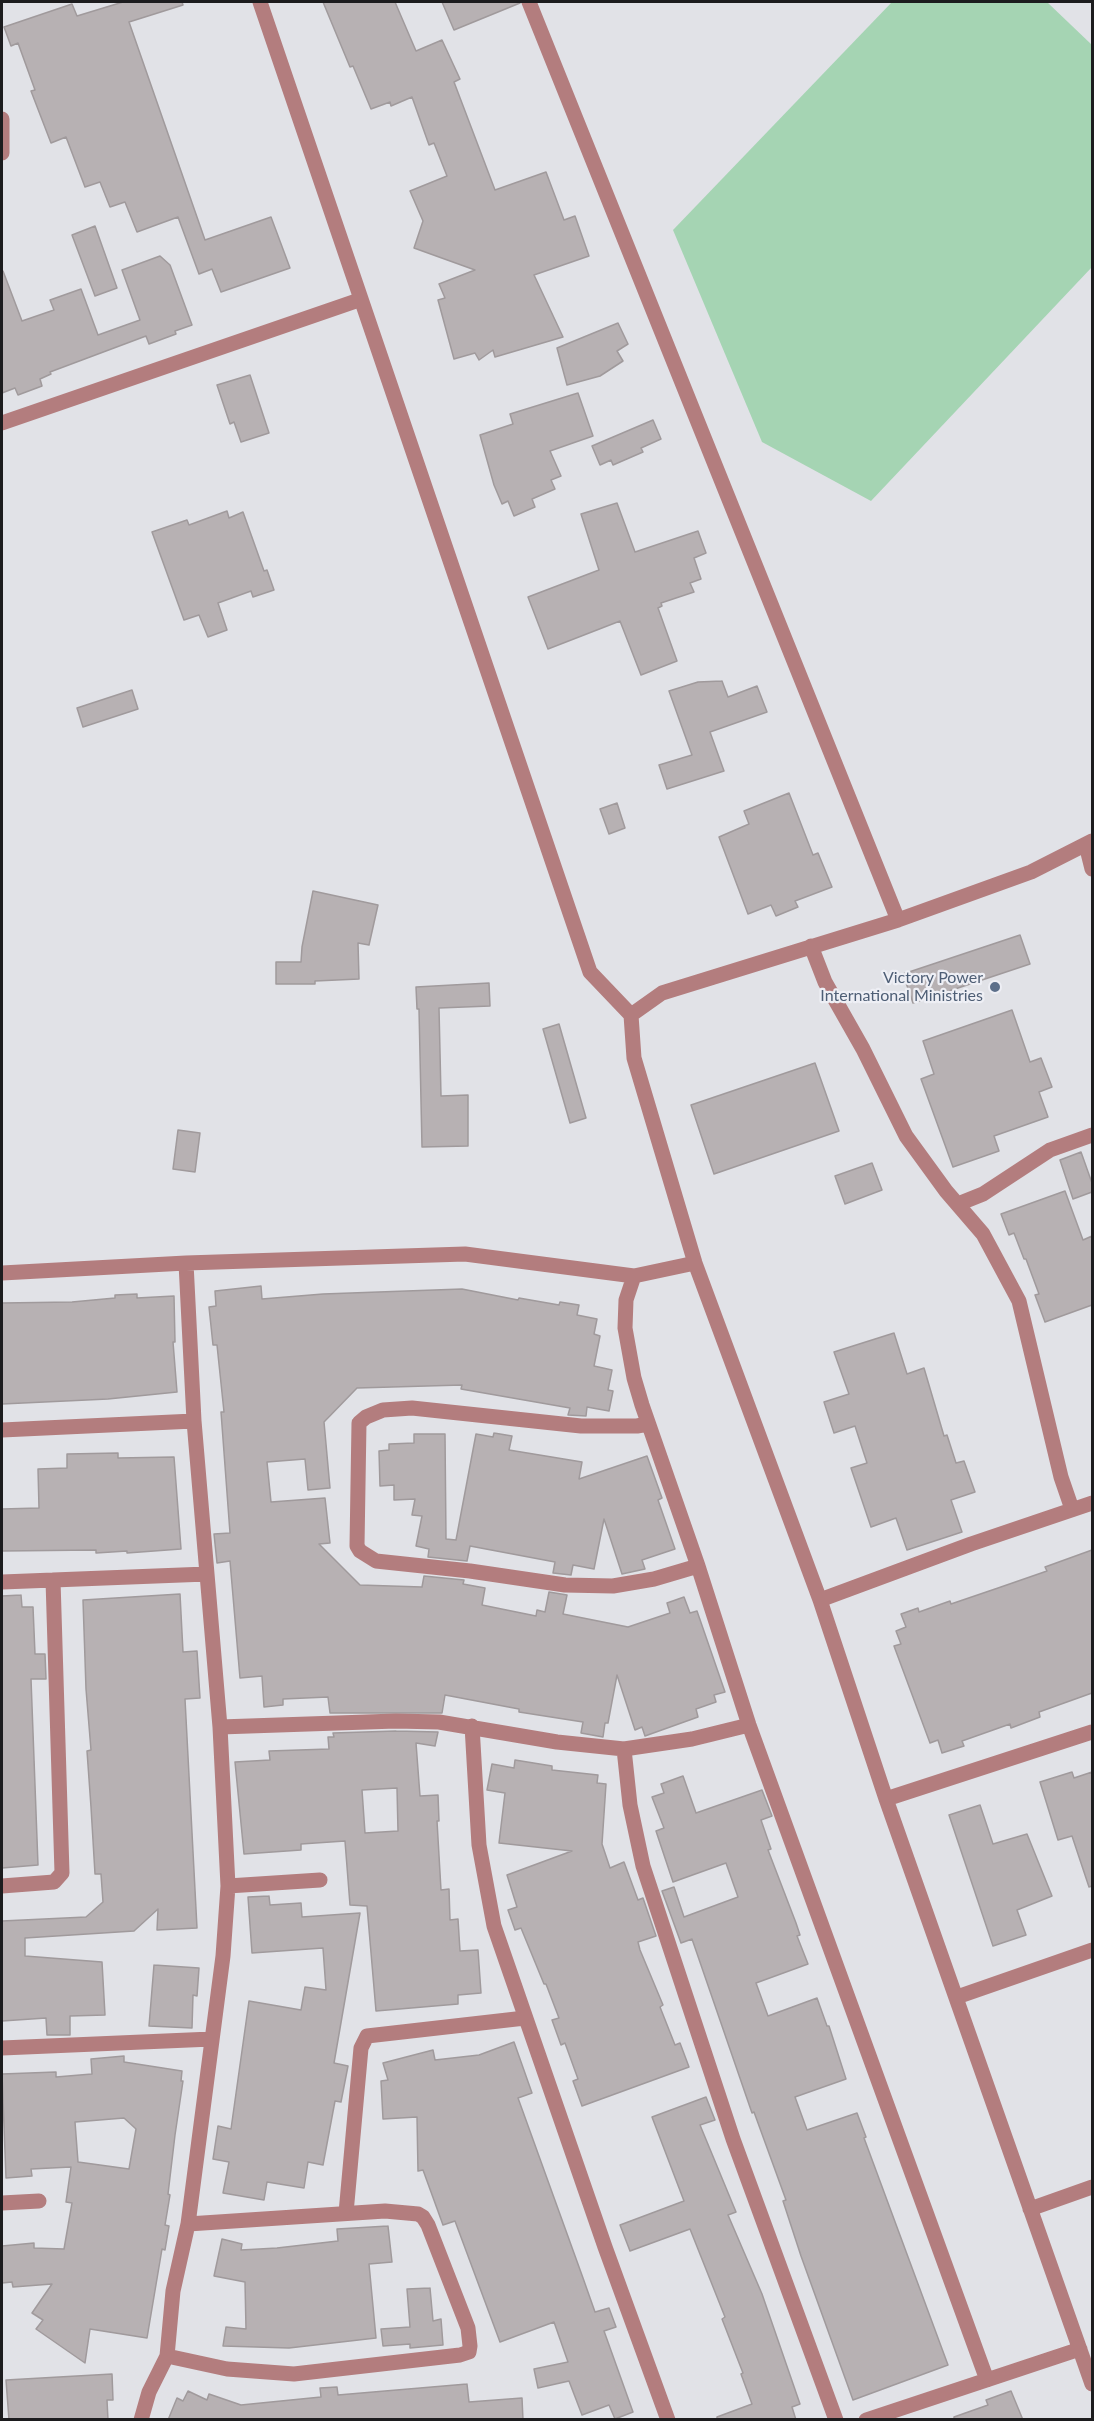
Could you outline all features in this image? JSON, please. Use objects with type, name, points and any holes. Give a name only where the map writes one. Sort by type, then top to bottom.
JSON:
[{"type":"street","points":[[260,2],[359,300],[590,972],[632,1015],[634,1058],[695,1263],[820,1600],[886,1799],[1092,2384]]},
{"type":"street","points":[[529,2],[898,920]]},
{"type":"street","points":[[2,119],[2,153]]},
{"type":"street","points":[[2,423],[359,300]]},
{"type":"street","points":[[632,1015],[662,993],[898,920],[1031,872],[1089,843],[1092,868]]},
{"type":"street","points":[[811,946],[825,982],[863,1049],[906,1136],[983,1234],[1019,1301],[1061,1478],[1072,1509]]},
{"type":"street","points":[[958,1204],[983,1194],[1050,1150],[1092,1135]]},
{"type":"street","points":[[2,1273],[186,1263],[465,1254],[634,1276],[695,1263]]},
{"type":"street","points":[[141,2420],[149,2392],[167,2356],[173,2291],[188,2224],[223,1956],[228,1886],[220,1727],[194,1421],[186,1263]]},
{"type":"street","points":[[634,1276],[626,1300],[625,1328],[634,1378],[648,1424],[698,1566],[749,1725],[987,2380]]},
{"type":"street","points":[[648,1424],[581,1426],[412,1408],[384,1410],[366,1417],[359,1423],[357,1546],[360,1551],[376,1562],[470,1570],[565,1585],[614,1586],[654,1580],[698,1566]]},
{"type":"street","points":[[2,1430],[194,1421]]},
{"type":"street","points":[[820,1600],[971,1544],[1092,1503]]},
{"type":"street","points":[[2,1582],[207,1574]]},
{"type":"street","points":[[2,1886],[54,1882],[62,1873],[53,1580]]},
{"type":"street","points":[[220,1727],[396,1721],[472,1726],[558,1742],[624,1749],[692,1739],[749,1725]]},
{"type":"street","points":[[472,1726],[479,1845],[494,1926],[604,2247],[668,2420]]},
{"type":"street","points":[[886,1799],[1092,1732]]},
{"type":"street","points":[[624,1749],[630,1805],[643,1866],[733,2139],[836,2420]]},
{"type":"street","points":[[228,1886],[320,1880]]},
{"type":"street","points":[[957,1997],[1092,1950]]},
{"type":"street","points":[[346,2213],[361,2048],[367,2036],[525,2018]]},
{"type":"street","points":[[2,2048],[212,2039]]},
{"type":"street","points":[[1030,2209],[1092,2187]]},
{"type":"street","points":[[2,2203],[39,2200]]},
{"type":"street","points":[[167,2356],[227,2369],[294,2373],[469,2352],[468,2328],[423,2217],[411,2213],[385,2211],[188,2224]]},
{"type":"street","points":[[866,2420],[1080,2349]]},
{"type":"green space","points":[[892,2],[1047,2],[1092,45],[1092,267],[871,501],[762,442],[673,230]]},
{"type":"building","points":[[123,2],[182,2],[183,5],[129,22],[205,240],[271,217],[290,268],[221,292],[212,269],[199,274],[178,217],[137,232],[125,202],[110,207],[100,182],[85,187],[66,137],[51,143],[31,91],[35,90],[18,43],[11,46],[4,27],[72,4],[77,16]]},
{"type":"building","points":[[323,2],[395,2],[416,51],[442,40],[460,79],[454,82],[495,190],[546,172],[564,220],[575,216],[589,256],[534,275],[563,337],[495,357],[493,350],[479,360],[475,353],[454,359],[438,300],[445,298],[439,284],[475,270],[414,248],[423,221],[410,191],[447,176],[434,143],[429,145],[412,97],[391,106],[390,102],[371,109],[353,66],[350,67]]},
{"type":"building","points":[[442,2],[519,2],[520,3],[454,30]]},
{"type":"building","points":[[95,226],[117,288],[95,296],[72,235]]},
{"type":"building","points":[[160,256],[170,265],[192,325],[149,344],[146,336],[50,372],[51,374],[40,379],[42,386],[18,395],[15,388],[2,393],[2,271],[22,321],[54,310],[50,300],[81,289],[98,335],[140,320],[122,270]]},
{"type":"building","points":[[618,323],[628,344],[617,351],[623,361],[600,376],[567,385],[557,348]]},
{"type":"building","points":[[250,375],[269,433],[241,442],[234,422],[230,424],[217,385]]},
{"type":"building","points":[[578,393],[593,436],[550,451],[561,476],[551,480],[555,489],[532,499],[535,507],[514,516],[508,501],[502,504],[494,485],[480,435],[513,424],[510,414]]},
{"type":"building","points":[[653,420],[661,439],[641,448],[643,452],[613,465],[611,460],[600,465],[592,446]]},
{"type":"building","points":[[617,503],[635,552],[698,531],[706,553],[694,558],[701,579],[690,583],[694,592],[661,603],[662,606],[658,608],[677,661],[641,675],[620,621],[548,649],[528,597],[599,570],[581,514]]},
{"type":"building","points":[[227,511],[229,518],[243,512],[264,571],[267,570],[274,590],[253,597],[251,591],[218,603],[227,630],[208,637],[199,615],[184,620],[152,532],[187,520],[189,525]]},
{"type":"building","points":[[722,681],[728,697],[757,686],[767,712],[710,732],[724,771],[667,789],[659,765],[692,755],[669,691],[698,682]]},
{"type":"building","points":[[132,690],[138,709],[83,727],[77,708]]},
{"type":"building","points":[[789,793],[813,855],[818,853],[832,887],[795,901],[798,907],[776,916],[771,905],[748,914],[719,837],[749,824],[744,811]]},
{"type":"building","points":[[617,803],[625,828],[609,834],[600,809]]},
{"type":"building","points":[[313,891],[378,905],[369,945],[358,943],[359,979],[315,981],[315,984],[276,984],[276,962],[301,962]]},
{"type":"building","points":[[1020,935],[1030,964],[913,1003],[903,974]]},
{"type":"building","points":[[489,983],[490,1006],[439,1008],[441,1096],[468,1095],[468,1146],[422,1147],[419,1009],[417,1009],[416,987]]},
{"type":"building","points":[[1012,1010],[1030,1062],[1041,1058],[1052,1087],[1039,1092],[1048,1117],[994,1136],[999,1151],[953,1167],[921,1079],[934,1074],[923,1041]]},
{"type":"building","points":[[559,1024],[586,1118],[570,1123],[543,1029]]},
{"type":"building","points":[[815,1063],[839,1131],[714,1174],[691,1105]]},
{"type":"building","points":[[178,1130],[200,1133],[195,1172],[173,1169]]},
{"type":"building","points":[[1081,1152],[1092,1183],[1092,1192],[1073,1199],[1060,1160]]},
{"type":"building","points":[[872,1163],[882,1190],[845,1204],[835,1176]]},
{"type":"building","points":[[1065,1191],[1083,1240],[1092,1236],[1092,1305],[1045,1322],[1035,1295],[1039,1294],[1026,1259],[1024,1259],[1014,1233],[1009,1235],[1001,1214]]},
{"type":"building","points":[[261,1286],[262,1299],[323,1294],[462,1289],[518,1300],[519,1298],[559,1305],[560,1302],[579,1305],[577,1315],[597,1319],[594,1334],[600,1336],[594,1366],[612,1370],[608,1390],[613,1391],[609,1411],[587,1407],[586,1416],[568,1415],[570,1408],[461,1389],[462,1385],[357,1388],[324,1422],[330,1488],[308,1490],[305,1459],[267,1462],[271,1502],[325,1498],[330,1543],[319,1544],[360,1585],[422,1587],[424,1576],[464,1580],[463,1584],[485,1588],[482,1605],[536,1616],[537,1610],[545,1612],[549,1592],[567,1595],[563,1614],[628,1627],[670,1613],[667,1603],[684,1597],[690,1613],[697,1611],[725,1692],[714,1695],[716,1702],[696,1709],[698,1717],[645,1736],[642,1727],[635,1730],[617,1675],[603,1737],[581,1733],[583,1722],[519,1712],[519,1709],[445,1695],[442,1713],[330,1713],[328,1697],[283,1699],[283,1705],[264,1707],[262,1676],[240,1678],[230,1561],[217,1563],[214,1534],[230,1533],[221,1412],[224,1412],[217,1345],[213,1345],[209,1307],[216,1306],[215,1291]]},
{"type":"building","points":[[137,1294],[137,1298],[174,1296],[175,1342],[173,1342],[177,1392],[108,1399],[2,1404],[2,1303],[72,1302]]},
{"type":"building","points":[[894,1333],[907,1374],[924,1368],[944,1436],[947,1435],[956,1463],[964,1461],[975,1492],[951,1500],[962,1532],[907,1550],[896,1518],[871,1527],[851,1468],[867,1463],[855,1426],[834,1433],[824,1402],[849,1394],[834,1352]]},
{"type":"building","points":[[494,1433],[512,1436],[509,1450],[582,1462],[579,1479],[647,1456],[662,1498],[658,1500],[675,1549],[642,1560],[645,1569],[622,1574],[604,1519],[594,1569],[573,1565],[571,1575],[553,1573],[555,1562],[470,1546],[467,1561],[428,1557],[429,1549],[416,1546],[422,1516],[412,1515],[415,1499],[394,1500],[394,1485],[380,1486],[379,1451],[389,1450],[389,1444],[414,1443],[414,1434],[445,1434],[446,1539],[456,1540],[476,1434],[493,1437]]},
{"type":"building","points":[[118,1453],[118,1458],[174,1457],[181,1549],[127,1553],[127,1551],[96,1553],[96,1550],[2,1551],[2,1509],[39,1508],[38,1469],[67,1468],[67,1454]]},
{"type":"building","points":[[1092,1550],[1092,1693],[1039,1712],[1040,1717],[1011,1728],[1010,1724],[962,1741],[964,1746],[942,1753],[938,1740],[930,1743],[894,1646],[901,1644],[896,1631],[906,1627],[901,1614],[918,1608],[919,1612],[950,1601],[951,1604],[1047,1571],[1045,1567]]},
{"type":"building","points":[[180,1594],[183,1652],[197,1651],[200,1698],[185,1699],[197,1928],[157,1930],[158,1909],[134,1931],[25,1938],[25,1956],[102,1962],[105,2015],[70,2016],[70,2035],[47,2035],[46,2018],[2,2021],[2,1921],[86,1917],[103,1902],[101,1874],[95,1874],[87,1751],[91,1750],[83,1600]]},
{"type":"building","points":[[21,1595],[22,1607],[33,1607],[35,1654],[45,1654],[46,1679],[31,1679],[38,1865],[2,1868],[2,1596]]},
{"type":"building","points":[[438,1732],[435,1746],[416,1743],[420,1796],[438,1795],[439,1821],[437,1821],[441,1890],[449,1889],[450,1920],[458,1919],[460,1951],[478,1950],[481,1993],[458,1995],[458,2004],[376,2011],[367,1906],[350,1905],[345,1841],[301,1844],[301,1850],[244,1854],[235,1762],[270,1760],[269,1751],[329,1749],[328,1737],[334,1737],[333,1733]],"holes":[[[397,1788],[398,1831],[365,1833],[362,1790]]]},
{"type":"building","points":[[515,1760],[552,1766],[552,1770],[598,1775],[597,1783],[606,1784],[602,1844],[610,1868],[624,1862],[638,1900],[643,1898],[656,1936],[638,1942],[640,1950],[663,2005],[660,2007],[675,2045],[680,2043],[689,2067],[582,2106],[573,2081],[578,2079],[565,2043],[561,2045],[552,2020],[559,2018],[521,1928],[515,1930],[508,1910],[517,1907],[507,1875],[572,1851],[499,1843],[505,1793],[487,1790],[492,1764],[514,1768]]},
{"type":"building","points":[[1072,1772],[1074,1778],[1092,1772],[1092,1886],[1089,1887],[1072,1836],[1058,1840],[1040,1782]]},
{"type":"building","points":[[683,1776],[696,1813],[762,1790],[772,1816],[761,1820],[771,1849],[768,1850],[796,1923],[800,1935],[797,1936],[808,1964],[756,1983],[768,2016],[817,1998],[827,2026],[829,2026],[846,2079],[795,2097],[807,2130],[857,2113],[866,2137],[864,2138],[948,2365],[853,2400],[801,2256],[783,2201],[786,2200],[754,2112],[752,2113],[692,1939],[681,1943],[662,1891],[674,1887],[684,1917],[738,1897],[726,1863],[673,1882],[656,1831],[664,1828],[652,1797],[664,1793],[661,1784]]},
{"type":"building","points":[[980,1805],[993,1844],[1027,1834],[1052,1896],[1017,1910],[1026,1935],[993,1946],[949,1815]]},
{"type":"building","points":[[269,1896],[270,1905],[301,1903],[302,1917],[360,1913],[334,2063],[348,2066],[341,2102],[335,2101],[323,2165],[308,2162],[304,2188],[267,2182],[264,2200],[223,2193],[229,2162],[213,2159],[218,2126],[231,2129],[249,2001],[301,2010],[305,1987],[326,1990],[323,1948],[252,1953],[248,1897]]},
{"type":"building","points":[[154,1965],[199,1968],[197,1996],[193,1995],[192,2028],[149,2026]]},
{"type":"building","points":[[514,2042],[532,2093],[518,2098],[595,2312],[609,2308],[616,2327],[604,2331],[633,2412],[615,2419],[609,2405],[582,2415],[569,2381],[538,2388],[534,2369],[568,2362],[554,2322],[500,2342],[455,2221],[443,2225],[423,2170],[418,2171],[417,2117],[383,2119],[381,2081],[388,2080],[383,2063],[433,2050],[435,2060],[479,2055]]},
{"type":"building","points":[[124,2056],[124,2062],[182,2071],[181,2081],[183,2081],[165,2225],[169,2226],[165,2250],[162,2249],[147,2338],[90,2329],[85,2363],[36,2329],[43,2320],[32,2313],[52,2284],[13,2287],[12,2282],[2,2283],[2,2246],[34,2243],[34,2248],[64,2249],[72,2203],[66,2202],[71,2167],[31,2169],[32,2176],[6,2178],[2,2074],[56,2072],[56,2077],[92,2074],[91,2059]],"holes":[[[124,2118],[136,2129],[129,2169],[78,2162],[75,2122]]]},
{"type":"building","points":[[706,2097],[715,2120],[700,2125],[736,2212],[728,2215],[762,2294],[800,2404],[792,2407],[796,2420],[717,2420],[717,2417],[752,2404],[741,2374],[743,2373],[722,2319],[725,2317],[690,2229],[630,2251],[620,2225],[684,2201],[652,2117]]},
{"type":"building","points":[[388,2226],[392,2262],[369,2264],[376,2338],[289,2348],[223,2346],[226,2327],[246,2329],[245,2282],[214,2276],[222,2239],[242,2244],[241,2250],[277,2248],[338,2241],[337,2229]]},
{"type":"building","points":[[430,2288],[433,2321],[441,2319],[443,2345],[410,2348],[410,2344],[383,2346],[381,2329],[410,2327],[407,2289]]},
{"type":"building","points":[[112,2374],[113,2400],[107,2400],[108,2420],[9,2420],[6,2380]]},
{"type":"building","points":[[467,2384],[469,2402],[522,2398],[523,2420],[168,2420],[177,2398],[183,2401],[188,2391],[207,2400],[209,2394],[241,2405],[321,2397],[320,2388],[337,2387],[338,2395]]},
{"type":"building","points":[[1011,2391],[1023,2420],[954,2420],[954,2417],[988,2405],[986,2400]]},
{"type":"place","name":"Victory Power International Ministries","points":[[995,987]]}]
